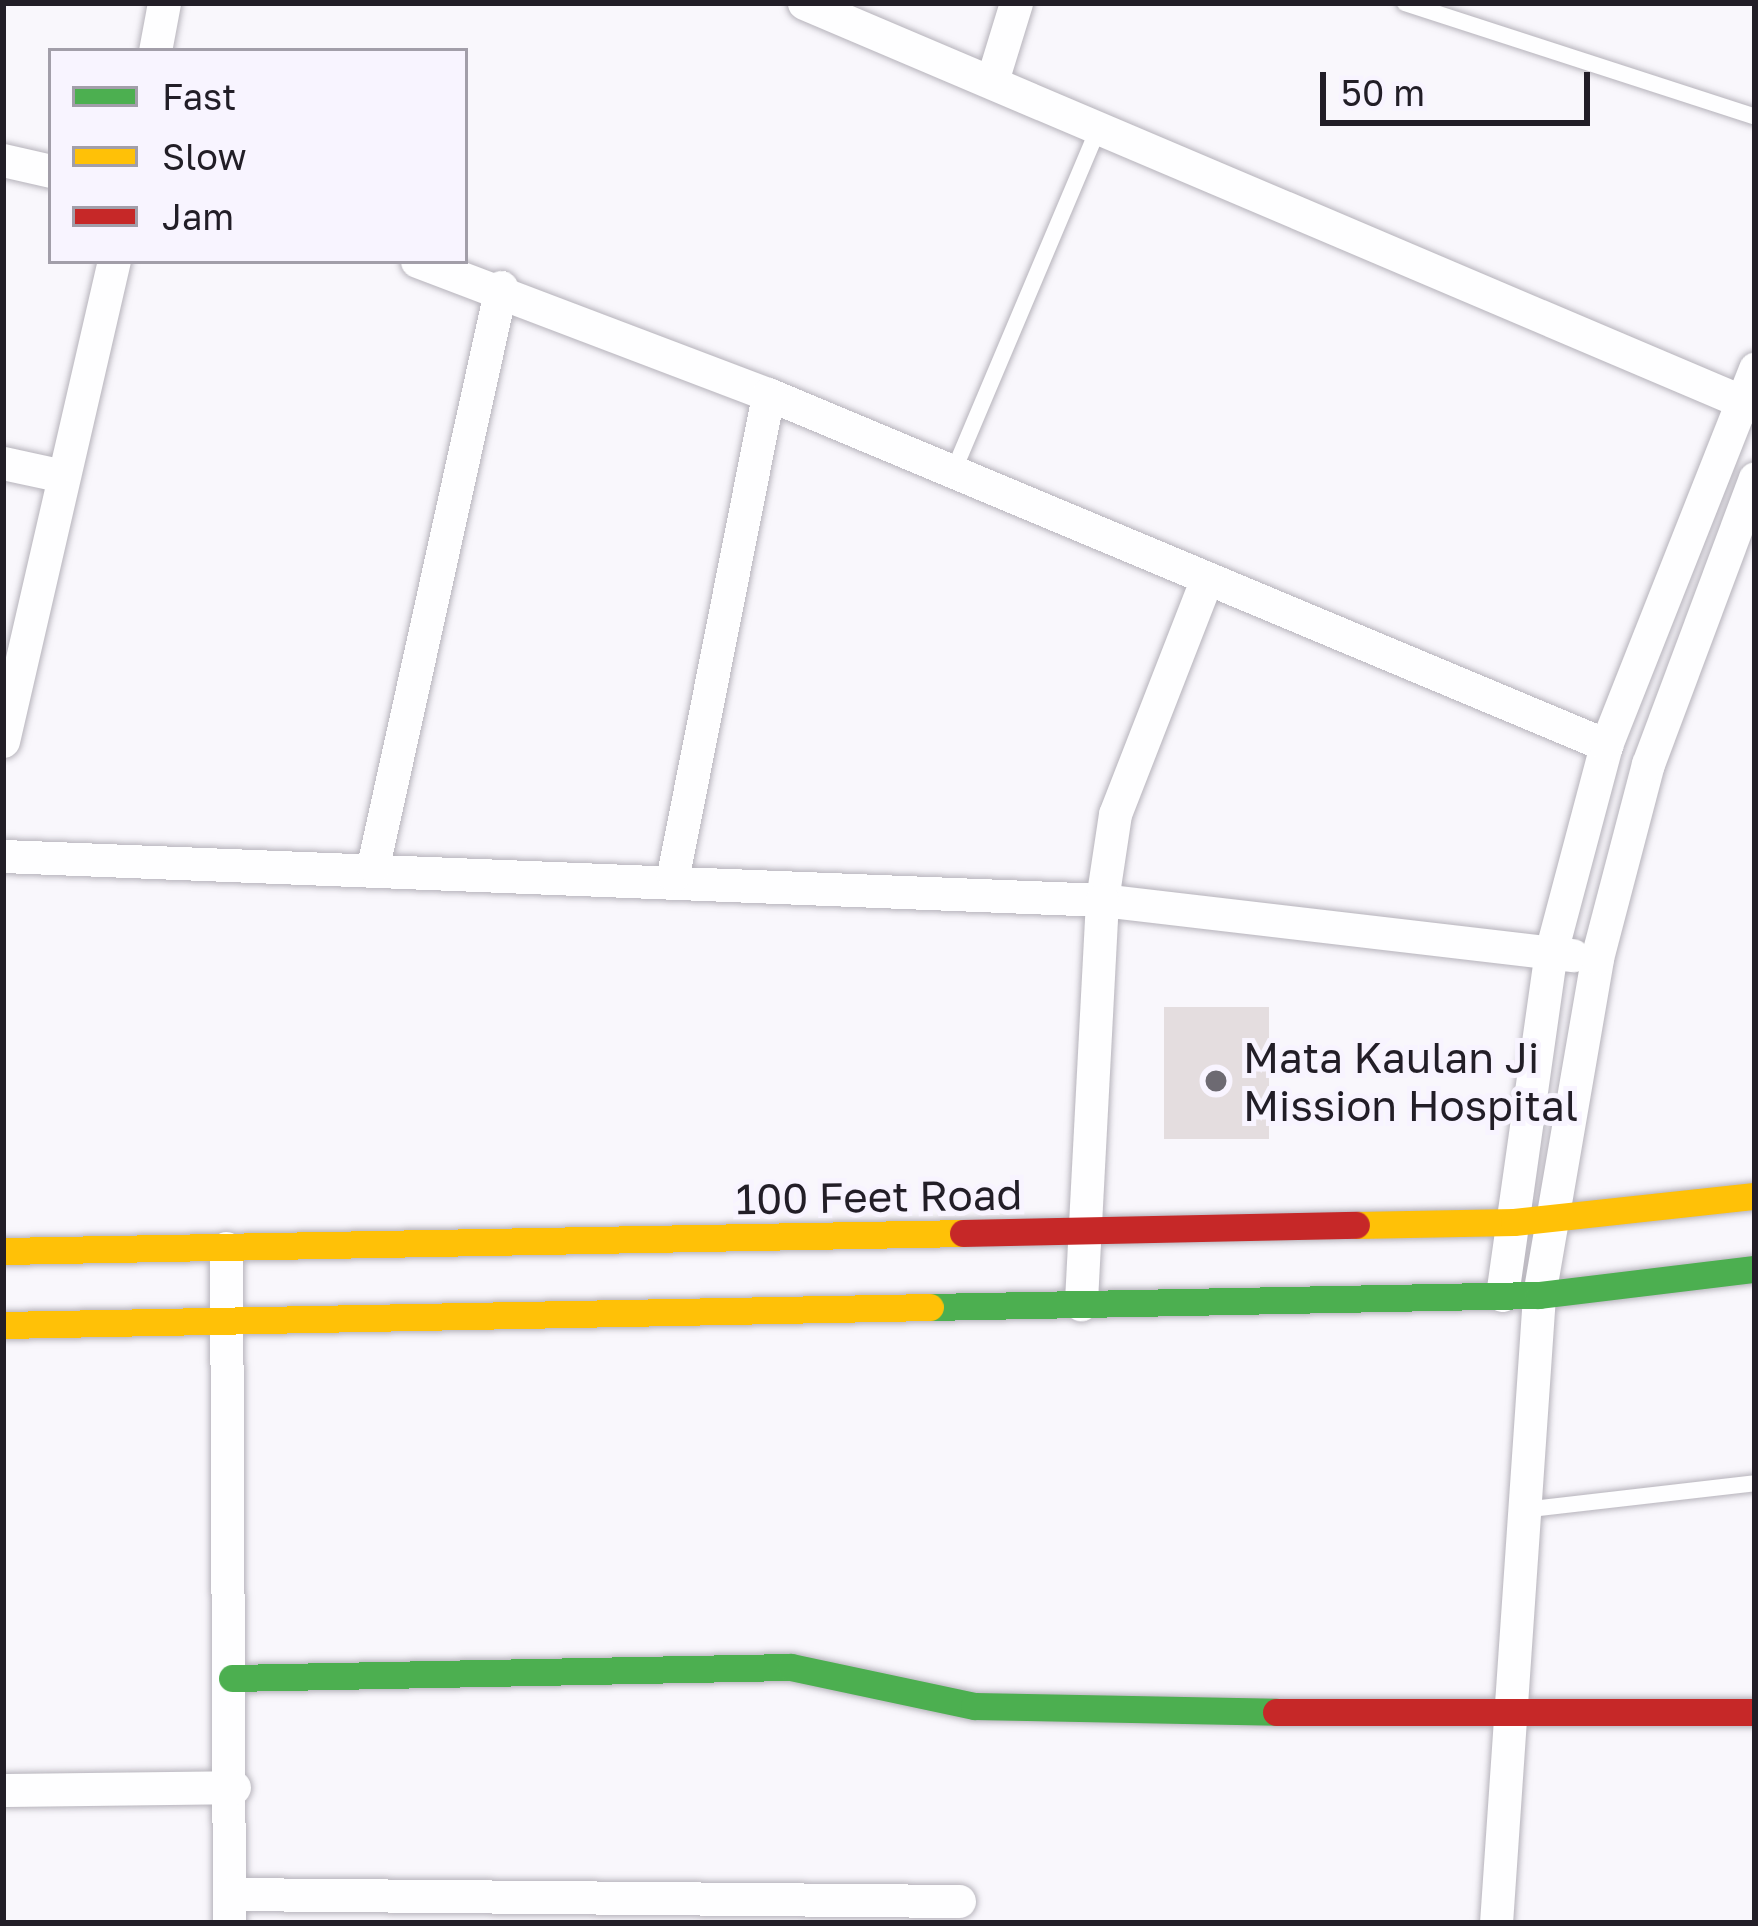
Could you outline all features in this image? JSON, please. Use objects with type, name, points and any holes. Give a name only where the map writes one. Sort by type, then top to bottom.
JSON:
[{"type":"main road","name":"100 Feet Road","points":[[3,1251],[1087,1234],[1514,1222],[1755,1196]]},
{"type":"main road","points":[[3,1325],[1539,1295],[1755,1269]]},
{"type":"main road","points":[[232,1678],[791,1666],[974,1706],[1075,1712],[1508,1707],[1755,1712]]},
{"type":"street","points":[[156,48],[164,3]]},
{"type":"street","points":[[804,3],[1746,405]]},
{"type":"street","points":[[992,82],[1016,3]]},
{"type":"street","points":[[3,160],[48,171]]},
{"type":"street","points":[[3,741],[113,264]]},
{"type":"street","points":[[427,264],[500,287],[769,394],[1606,746]]},
{"type":"street","points":[[373,866],[500,287]]},
{"type":"street","points":[[1502,1295],[1551,952],[1606,746],[1746,405],[1755,368]]},
{"type":"street","points":[[673,875],[769,394]]},
{"type":"street","points":[[3,463],[63,476]]},
{"type":"street","points":[[1496,1923],[1539,1295],[1559,1220],[1597,958],[1648,764],[1755,478]]},
{"type":"street","points":[[1081,1304],[1102,900],[1115,814],[1207,578]]},
{"type":"street","points":[[3,856],[673,875],[1102,900],[1597,958]]},
{"type":"street","points":[[226,1248],[234,1787],[229,1909],[958,1901]]},
{"type":"street","points":[[3,1790],[234,1787]]},
{"type":"lane","points":[[1405,3],[1755,117]]},
{"type":"lane","points":[[954,470],[1100,127]]},
{"type":"lane","points":[[1522,1510],[1755,1483]]},
{"type":"building","points":[[1164,1007],[1269,1007],[1269,1139],[1164,1139]]},
{"type":"traffic: fast","points":[[930,1307],[1539,1295],[1755,1269]]},
{"type":"traffic: fast","points":[[232,1678],[791,1667],[974,1706],[1276,1712]]},
{"type":"traffic: slow","points":[[1356,1225],[1514,1222],[1755,1196]]},
{"type":"traffic: slow","points":[[3,1251],[963,1233]]},
{"type":"traffic: slow","points":[[3,1325],[930,1307]]},
{"type":"traffic: jam","points":[[963,1233],[1356,1225]]},
{"type":"traffic: jam","points":[[1276,1712],[1755,1712]]},
{"type":"place","name":"Mata Kaulan Ji Mission Hospital","points":[[1216,1081]]}]
